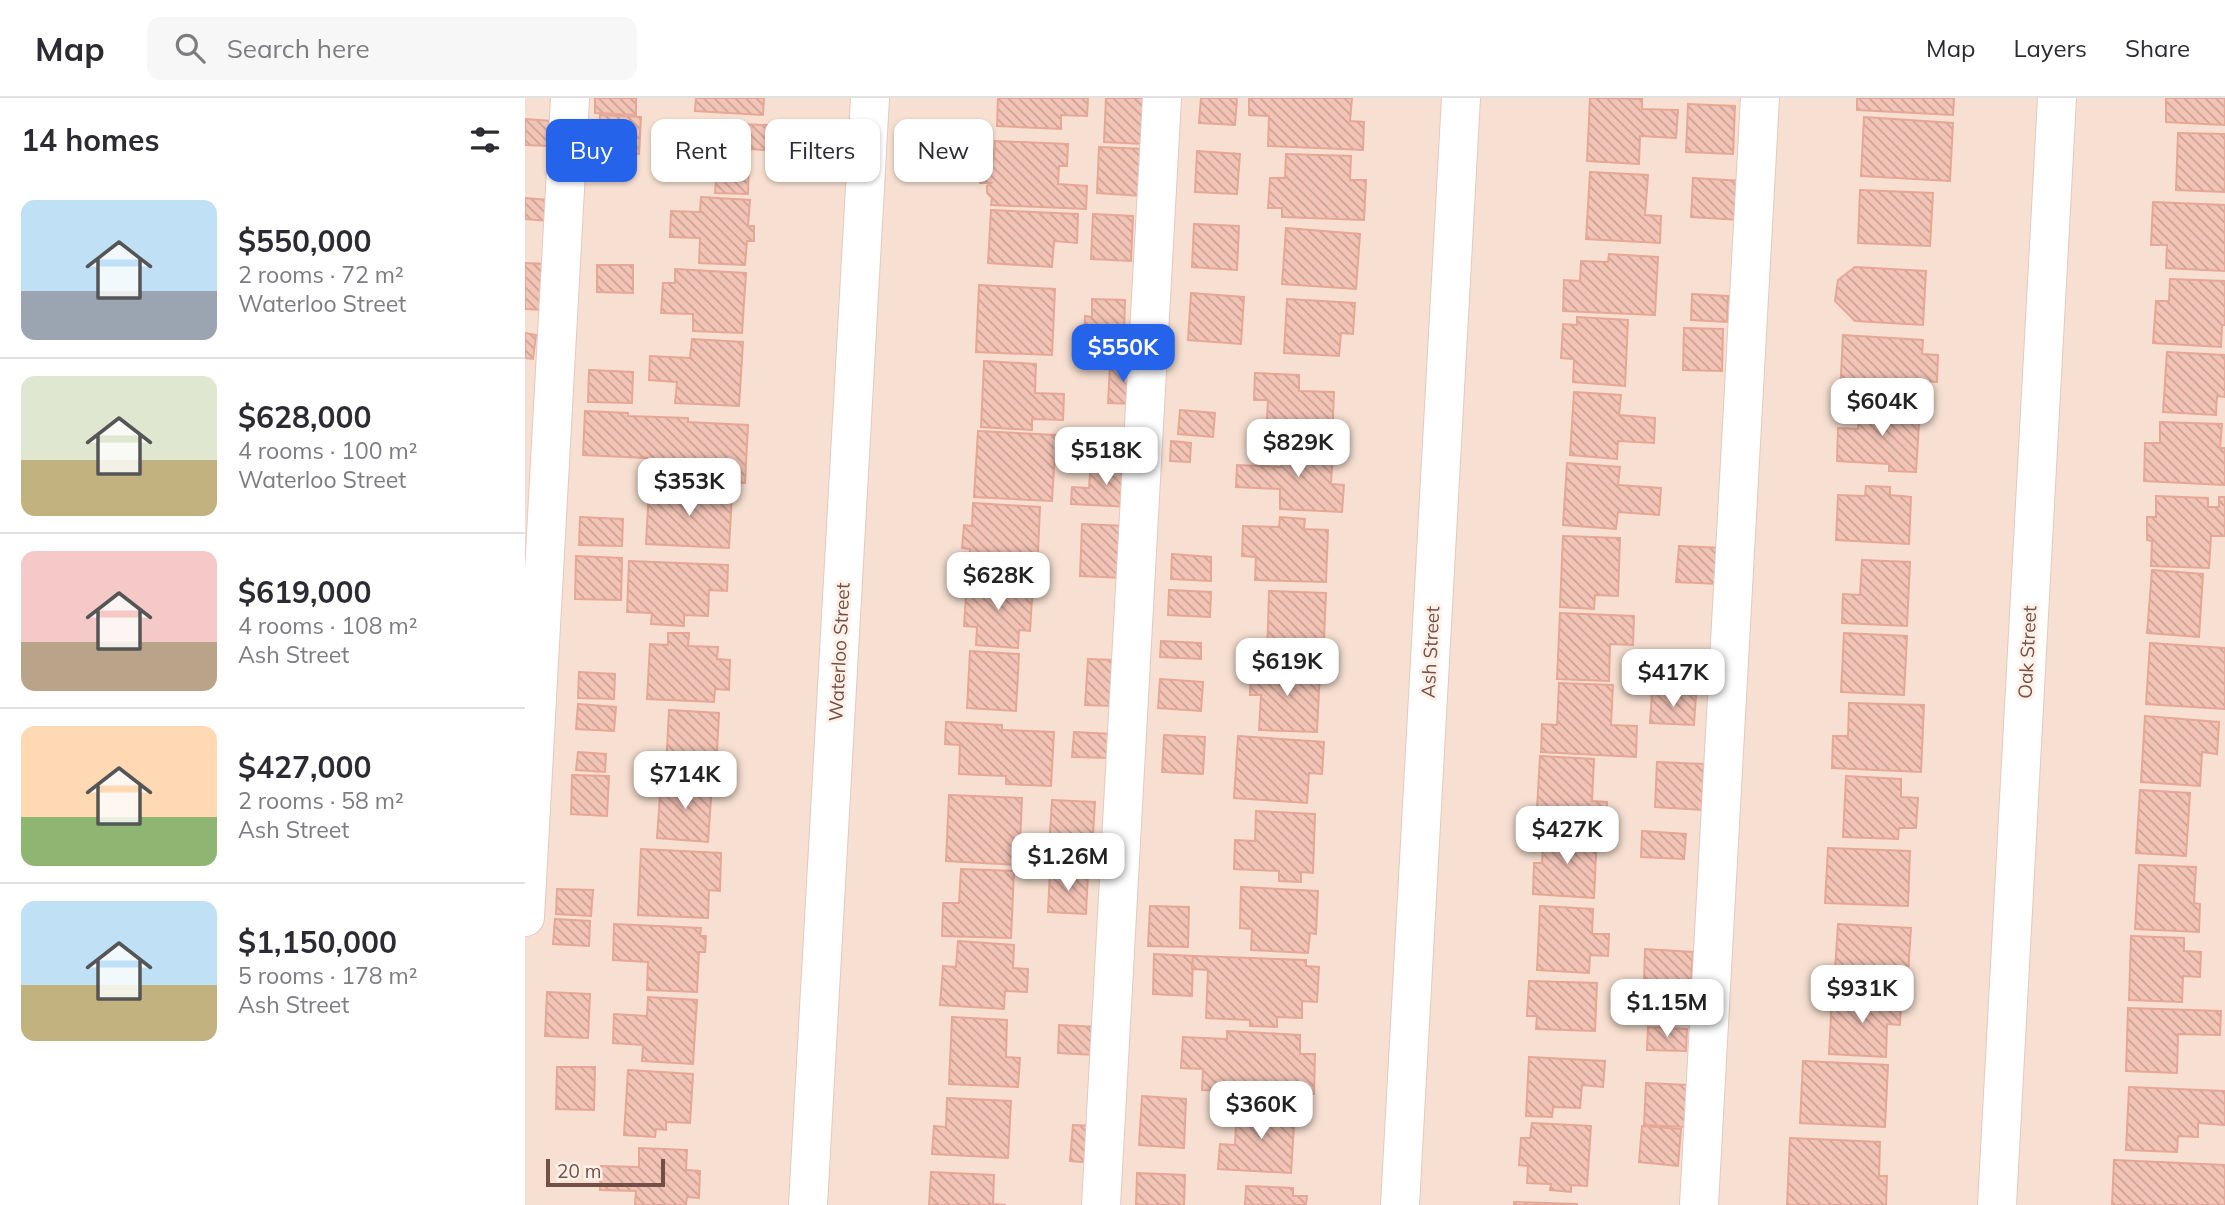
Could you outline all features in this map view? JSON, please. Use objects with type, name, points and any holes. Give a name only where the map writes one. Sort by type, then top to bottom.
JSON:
[{"type":"street","points":[[525,917],[570,98]]},
{"type":"street","name":"Waterloo Street","points":[[807,1205],[870,98]]},
{"type":"street","points":[[1101,1205],[1162,98]]},
{"type":"street","name":"Ash Street","points":[[1400,1205],[1461,98]]},
{"type":"street","points":[[1699,1205],[1760,98]]},
{"type":"street","name":"Oak Street","points":[[1997,1205],[2057,98]]},
{"type":"shaded area","points":[[525,98],[2225,98],[2225,1205],[525,1205]]},
{"type":"building","points":[[595,98],[636,98],[636,115],[595,113]]},
{"type":"building","points":[[696,98],[764,98],[763,115],[695,111]]},
{"type":"building","points":[[998,98],[1088,98],[1087,116],[1061,115],[1061,129],[997,126]]},
{"type":"building","points":[[1106,98],[1146,98],[1144,144],[1104,142]]},
{"type":"building","points":[[1201,98],[1237,98],[1235,125],[1199,123]]},
{"type":"building","points":[[1249,98],[1352,98],[1350,121],[1364,122],[1363,150],[1268,146],[1269,116],[1249,115]]},
{"type":"building","points":[[1590,98],[1642,99],[1642,109],[1678,110],[1676,138],[1640,136],[1639,164],[1587,161]]},
{"type":"building","points":[[1857,98],[1954,98],[1953,115],[1857,110]]},
{"type":"building","points":[[2166,98],[2225,98],[2225,125],[2166,122]]},
{"type":"building","points":[[1688,104],[1735,106],[1733,154],[1686,152]]},
{"type":"building","points":[[600,115],[641,117],[639,154],[637,119],[600,119]]},
{"type":"building","points":[[1864,117],[1953,123],[1950,181],[1861,176]]},
{"type":"building","points":[[525,119],[546,121],[546,146],[525,145]]},
{"type":"building","points":[[751,124],[765,125],[765,150],[751,149]]},
{"type":"building","points":[[2178,133],[2225,134],[2225,192],[2176,190]]},
{"type":"building","points":[[995,141],[1068,144],[1067,166],[1059,166],[1058,184],[1087,186],[1086,209],[991,205],[992,198],[987,193],[987,186],[991,183],[980,182],[993,182]]},
{"type":"building","points":[[1099,147],[1144,149],[1142,196],[1097,193]]},
{"type":"building","points":[[1197,151],[1240,154],[1237,194],[1195,192]]},
{"type":"building","points":[[1286,154],[1351,156],[1350,180],[1366,180],[1364,220],[1282,217],[1282,208],[1268,208],[1270,178],[1285,178]]},
{"type":"building","points":[[1590,172],[1648,175],[1645,215],[1661,216],[1660,243],[1586,239]]},
{"type":"building","points":[[1693,178],[1743,181],[1740,220],[1691,217]]},
{"type":"building","points":[[716,182],[748,182],[748,194],[715,193]]},
{"type":"building","points":[[1860,190],[1933,193],[1930,246],[1858,243]]},
{"type":"building","points":[[701,197],[750,200],[748,226],[754,226],[754,241],[747,241],[745,265],[699,263],[700,238],[670,237],[671,211],[700,212]]},
{"type":"building","points":[[525,198],[549,200],[548,221],[525,219]]},
{"type":"building","points":[[2153,202],[2225,205],[2225,271],[2166,268],[2167,245],[2151,245]]},
{"type":"building","points":[[991,210],[1078,214],[1077,243],[1054,241],[1052,267],[988,263]]},
{"type":"building","points":[[1093,214],[1133,216],[1131,261],[1091,259]]},
{"type":"building","points":[[1194,224],[1239,226],[1237,270],[1192,267]]},
{"type":"building","points":[[1286,228],[1360,234],[1356,289],[1282,284]]},
{"type":"building","points":[[1609,254],[1658,257],[1655,315],[1563,311],[1564,280],[1580,281],[1581,261],[1608,262]]},
{"type":"building","points":[[525,263],[547,264],[544,310],[525,309]]},
{"type":"building","points":[[597,265],[633,265],[633,293],[597,292]]},
{"type":"building","points":[[1855,267],[1926,271],[1923,325],[1855,321],[1835,301],[1838,280]]},
{"type":"building","points":[[675,269],[746,273],[742,333],[693,331],[693,314],[661,313],[663,283],[675,283]]},
{"type":"building","points":[[2170,279],[2225,281],[2225,325],[2222,325],[2221,347],[2153,343],[2156,301],[2169,301]]},
{"type":"building","points":[[979,285],[1055,289],[1052,355],[976,352]]},
{"type":"building","points":[[1191,293],[1244,297],[1241,344],[1188,340]]},
{"type":"building","points":[[1692,294],[1728,296],[1727,322],[1691,320]]},
{"type":"building","points":[[1092,299],[1125,300],[1123,360],[1083,359],[1085,316],[1092,317]]},
{"type":"building","points":[[1287,299],[1355,303],[1353,334],[1341,333],[1339,356],[1284,353]]},
{"type":"building","points":[[1577,317],[1628,320],[1625,386],[1573,382],[1574,359],[1561,358],[1563,324],[1577,325]]},
{"type":"building","points":[[1684,328],[1723,329],[1722,371],[1683,370]]},
{"type":"building","points":[[525,333],[536,335],[533,359],[525,358]]},
{"type":"building","points":[[1843,335],[1923,340],[1922,354],[1938,355],[1937,382],[1922,381],[1921,399],[1840,395]]},
{"type":"building","points":[[692,339],[743,342],[739,406],[675,403],[677,382],[649,380],[650,356],[690,358]]},
{"type":"building","points":[[2167,352],[2225,355],[2225,397],[2217,396],[2216,415],[2163,412]]},
{"type":"building","points":[[984,361],[1036,364],[1035,393],[1064,394],[1063,420],[1032,419],[1032,430],[981,427]]},
{"type":"building","points":[[1110,364],[1138,366],[1136,404],[1108,403]]},
{"type":"building","points":[[589,370],[633,372],[632,403],[588,402]]},
{"type":"building","points":[[1255,373],[1299,375],[1299,391],[1334,392],[1332,440],[1266,437],[1268,400],[1254,400]]},
{"type":"building","points":[[1574,392],[1621,395],[1619,415],[1655,418],[1654,443],[1618,441],[1617,459],[1570,455]]},
{"type":"building","points":[[1859,405],[1920,408],[1916,472],[1889,471],[1889,464],[1837,461],[1838,428],[1858,429]]},
{"type":"building","points":[[1180,410],[1215,413],[1213,437],[1178,434]]},
{"type":"building","points":[[585,411],[688,418],[688,422],[748,425],[745,483],[646,479],[647,458],[583,455]]},
{"type":"building","points":[[2160,422],[2222,424],[2220,448],[2225,448],[2225,485],[2144,481],[2145,443],[2160,443]]},
{"type":"building","points":[[978,431],[1056,435],[1052,501],[974,497]]},
{"type":"building","points":[[1171,441],[1191,443],[1190,462],[1170,461]]},
{"type":"building","points":[[1282,444],[1333,446],[1331,484],[1344,485],[1342,512],[1280,509],[1280,489],[1236,487],[1237,465],[1281,467]]},
{"type":"building","points":[[1091,463],[1133,466],[1131,507],[1071,504],[1072,487],[1089,488]]},
{"type":"building","points":[[1567,463],[1620,467],[1618,485],[1661,488],[1659,515],[1618,512],[1616,529],[1563,525]]},
{"type":"building","points":[[1866,486],[1890,487],[1890,495],[1911,497],[1909,544],[1836,540],[1838,495],[1865,496]]},
{"type":"building","points":[[649,489],[732,493],[729,548],[646,544]]},
{"type":"building","points":[[2156,496],[2208,498],[2208,507],[2219,507],[2219,497],[2225,497],[2225,536],[2211,536],[2209,568],[2151,566],[2152,541],[2147,540],[2147,517],[2156,517]]},
{"type":"building","points":[[973,503],[1040,507],[1037,574],[969,571],[970,549],[962,548],[964,525],[972,526]]},
{"type":"building","points":[[580,517],[623,519],[622,546],[579,545]]},
{"type":"building","points":[[1280,517],[1305,519],[1304,529],[1328,530],[1326,582],[1255,580],[1256,557],[1242,556],[1243,526],[1279,527]]},
{"type":"building","points":[[1082,524],[1126,526],[1123,578],[1080,576]]},
{"type":"building","points":[[1563,536],[1620,538],[1618,596],[1595,595],[1594,609],[1560,607]]},
{"type":"building","points":[[1679,546],[1722,548],[1719,584],[1676,582]]},
{"type":"building","points":[[1172,554],[1211,557],[1211,581],[1171,579]]},
{"type":"building","points":[[576,556],[622,558],[621,600],[575,599]]},
{"type":"building","points":[[1862,560],[1910,562],[1907,626],[1842,623],[1843,594],[1860,595]]},
{"type":"building","points":[[629,561],[728,565],[727,591],[709,590],[708,616],[684,615],[684,626],[651,624],[652,613],[627,612]]},
{"type":"building","points":[[2152,570],[2203,574],[2199,637],[2147,633]]},
{"type":"building","points":[[967,580],[1033,584],[1030,631],[1019,630],[1018,648],[976,645],[977,627],[964,626]]},
{"type":"building","points":[[1169,590],[1211,592],[1210,617],[1168,615]]},
{"type":"building","points":[[1269,591],[1326,593],[1323,661],[1267,659]]},
{"type":"building","points":[[1560,613],[1634,616],[1633,645],[1610,644],[1609,681],[1557,679]]},
{"type":"building","points":[[668,633],[689,633],[688,646],[718,647],[717,659],[730,660],[729,690],[715,689],[714,702],[647,699],[650,644],[668,645]]},
{"type":"building","points":[[1844,633],[1907,636],[1904,695],[1841,692]]},
{"type":"building","points":[[1161,641],[1201,643],[1201,659],[1160,657]]},
{"type":"building","points":[[2150,643],[2225,648],[2225,709],[2146,704]]},
{"type":"building","points":[[970,651],[1019,654],[1016,711],[967,708]]},
{"type":"building","points":[[1670,655],[1711,657],[1709,689],[1668,687]]},
{"type":"building","points":[[1088,659],[1115,660],[1113,706],[1085,705]]},
{"type":"building","points":[[1251,667],[1320,670],[1317,732],[1259,730],[1261,695],[1250,695]]},
{"type":"building","points":[[579,672],[615,674],[614,699],[578,698]]},
{"type":"building","points":[[1160,679],[1203,682],[1201,711],[1158,708]]},
{"type":"building","points":[[1559,683],[1613,685],[1611,725],[1637,726],[1636,757],[1541,752],[1542,724],[1557,725]]},
{"type":"building","points":[[1652,693],[1696,695],[1694,725],[1650,723]]},
{"type":"building","points":[[1849,703],[1924,705],[1921,772],[1832,768],[1833,736],[1848,736]]},
{"type":"building","points":[[578,704],[616,707],[614,731],[576,729]]},
{"type":"building","points":[[669,710],[719,713],[716,770],[666,768]]},
{"type":"building","points":[[2145,716],[2219,722],[2217,754],[2202,752],[2200,786],[2141,782]]},
{"type":"building","points":[[946,722],[1002,725],[1002,730],[1054,732],[1051,786],[1006,784],[1006,776],[959,774],[960,745],[945,744]]},
{"type":"building","points":[[1074,732],[1113,734],[1111,758],[1072,757]]},
{"type":"building","points":[[1164,735],[1205,737],[1203,774],[1162,772]]},
{"type":"building","points":[[1238,736],[1324,742],[1322,774],[1309,773],[1307,803],[1234,798]]},
{"type":"building","points":[[578,752],[606,754],[605,772],[576,770]]},
{"type":"building","points":[[1540,756],[1594,759],[1592,801],[1607,802],[1606,831],[1536,827]]},
{"type":"building","points":[[1657,762],[1704,764],[1702,810],[1655,807]]},
{"type":"building","points":[[572,775],[609,776],[607,816],[571,814]]},
{"type":"building","points":[[1846,776],[1901,779],[1901,797],[1918,798],[1916,828],[1899,828],[1898,839],[1843,837]]},
{"type":"building","points":[[661,780],[712,784],[708,842],[657,838]]},
{"type":"building","points":[[2140,790],[2190,793],[2186,856],[2136,853]]},
{"type":"building","points":[[949,795],[1022,798],[1019,865],[946,861]]},
{"type":"building","points":[[1052,800],[1095,802],[1092,851],[1049,849]]},
{"type":"building","points":[[1256,811],[1315,814],[1313,873],[1301,872],[1301,882],[1279,881],[1279,871],[1234,869],[1235,840],[1255,841]]},
{"type":"building","points":[[1642,831],[1686,834],[1684,859],[1641,857]]},
{"type":"building","points":[[1544,833],[1597,835],[1594,898],[1533,894],[1534,863],[1542,863]]},
{"type":"building","points":[[1828,848],[1910,851],[1908,906],[1825,903]]},
{"type":"building","points":[[641,849],[721,853],[720,891],[709,890],[708,918],[638,915]]},
{"type":"building","points":[[2139,865],[2196,867],[2194,903],[2200,904],[2199,932],[2135,929]]},
{"type":"building","points":[[961,869],[1014,871],[1011,938],[942,936],[943,903],[959,903]]},
{"type":"building","points":[[1050,871],[1088,873],[1086,914],[1048,912]]},
{"type":"building","points":[[1241,887],[1318,891],[1316,934],[1310,933],[1308,953],[1251,950],[1252,929],[1240,928]]},
{"type":"building","points":[[557,889],[593,890],[591,916],[556,914]]},
{"type":"building","points":[[1150,906],[1189,907],[1188,947],[1148,946]]},
{"type":"building","points":[[1540,906],[1593,909],[1592,934],[1609,934],[1608,956],[1590,955],[1589,973],[1537,970]]},
{"type":"building","points":[[555,919],[590,921],[589,946],[553,944]]},
{"type":"building","points":[[614,924],[701,928],[700,936],[706,936],[705,952],[699,952],[697,992],[647,990],[648,962],[613,960]]},
{"type":"building","points":[[1838,924],[1911,928],[1907,990],[1834,986]]},
{"type":"building","points":[[2131,936],[2184,938],[2184,951],[2201,952],[2200,977],[2183,976],[2182,1002],[2129,1000]]},
{"type":"building","points":[[958,941],[1014,945],[1013,968],[1028,969],[1027,992],[1005,991],[1004,1009],[940,1005],[943,966],[956,967]]},
{"type":"building","points":[[1645,949],[1693,952],[1691,982],[1644,979]]},
{"type":"building","points":[[1154,954],[1193,956],[1192,996],[1153,994]]},
{"type":"building","points":[[1193,956],[1306,960],[1306,966],[1319,967],[1317,1002],[1302,1001],[1302,1018],[1277,1017],[1277,1027],[1250,1026],[1250,1020],[1206,1018],[1208,970],[1192,969]]},
{"type":"building","points":[[1529,981],[1597,983],[1595,1031],[1536,1029],[1537,1016],[1527,1016]]},
{"type":"building","points":[[547,992],[590,994],[588,1038],[545,1036]]},
{"type":"building","points":[[1832,995],[1901,1001],[1900,1025],[1887,1024],[1886,1057],[1829,1054]]},
{"type":"building","points":[[648,997],[697,1000],[693,1064],[642,1061],[643,1045],[613,1043],[614,1014],[647,1016]]},
{"type":"building","points":[[2128,1008],[2221,1011],[2220,1035],[2178,1034],[2177,1073],[2126,1071]]},
{"type":"building","points":[[952,1017],[1007,1020],[1006,1057],[1020,1058],[1018,1087],[949,1084]]},
{"type":"building","points":[[1059,1025],[1097,1027],[1095,1055],[1058,1053]]},
{"type":"building","points":[[1648,1027],[1687,1029],[1686,1051],[1647,1050]]},
{"type":"building","points":[[1227,1031],[1300,1035],[1300,1054],[1315,1054],[1314,1094],[1202,1090],[1203,1069],[1181,1068],[1183,1037],[1227,1039]]},
{"type":"building","points":[[1529,1057],[1605,1061],[1603,1087],[1582,1085],[1580,1108],[1553,1107],[1552,1117],[1526,1116]]},
{"type":"building","points":[[1803,1061],[1888,1065],[1885,1127],[1800,1123]]},
{"type":"building","points":[[557,1067],[595,1067],[594,1110],[556,1109]]},
{"type":"building","points":[[628,1070],[693,1074],[690,1123],[666,1122],[666,1130],[656,1129],[655,1137],[624,1135]]},
{"type":"building","points":[[1646,1083],[1688,1085],[1685,1127],[1644,1125]]},
{"type":"building","points":[[2129,1087],[2225,1091],[2225,1125],[2198,1123],[2198,1137],[2178,1136],[2177,1152],[2126,1150]]},
{"type":"building","points":[[1142,1096],[1186,1099],[1184,1148],[1139,1145]]},
{"type":"building","points":[[947,1098],[1011,1101],[1008,1158],[932,1154],[934,1126],[946,1127]]},
{"type":"building","points":[[1237,1105],[1295,1109],[1291,1173],[1218,1169],[1220,1144],[1235,1145]]},
{"type":"building","points":[[1532,1123],[1591,1126],[1587,1186],[1571,1185],[1571,1192],[1550,1190],[1551,1184],[1527,1183],[1528,1166],[1519,1165],[1521,1138],[1530,1138]]},
{"type":"building","points":[[1073,1125],[1098,1126],[1095,1163],[1070,1161]]},
{"type":"building","points":[[1642,1126],[1681,1129],[1678,1166],[1639,1162]]},
{"type":"building","points":[[1790,1138],[1880,1142],[1879,1176],[1887,1176],[1886,1205],[1787,1205]]},
{"type":"building","points":[[639,1148],[687,1150],[686,1170],[700,1171],[699,1198],[687,1197],[686,1205],[635,1205],[636,1191],[600,1190],[601,1166],[639,1167]]},
{"type":"building","points":[[2114,1160],[2225,1165],[2225,1205],[2112,1205]]},
{"type":"building","points":[[931,1172],[994,1175],[993,1204],[1006,1205],[929,1205]]},
{"type":"building","points":[[1137,1173],[1185,1175],[1184,1205],[1136,1205]]},
{"type":"building","points":[[1246,1186],[1293,1188],[1293,1196],[1307,1196],[1306,1205],[1245,1205]]},
{"type":"building","points":[[1514,1202],[1577,1204],[1577,1205],[1514,1205]]}]
